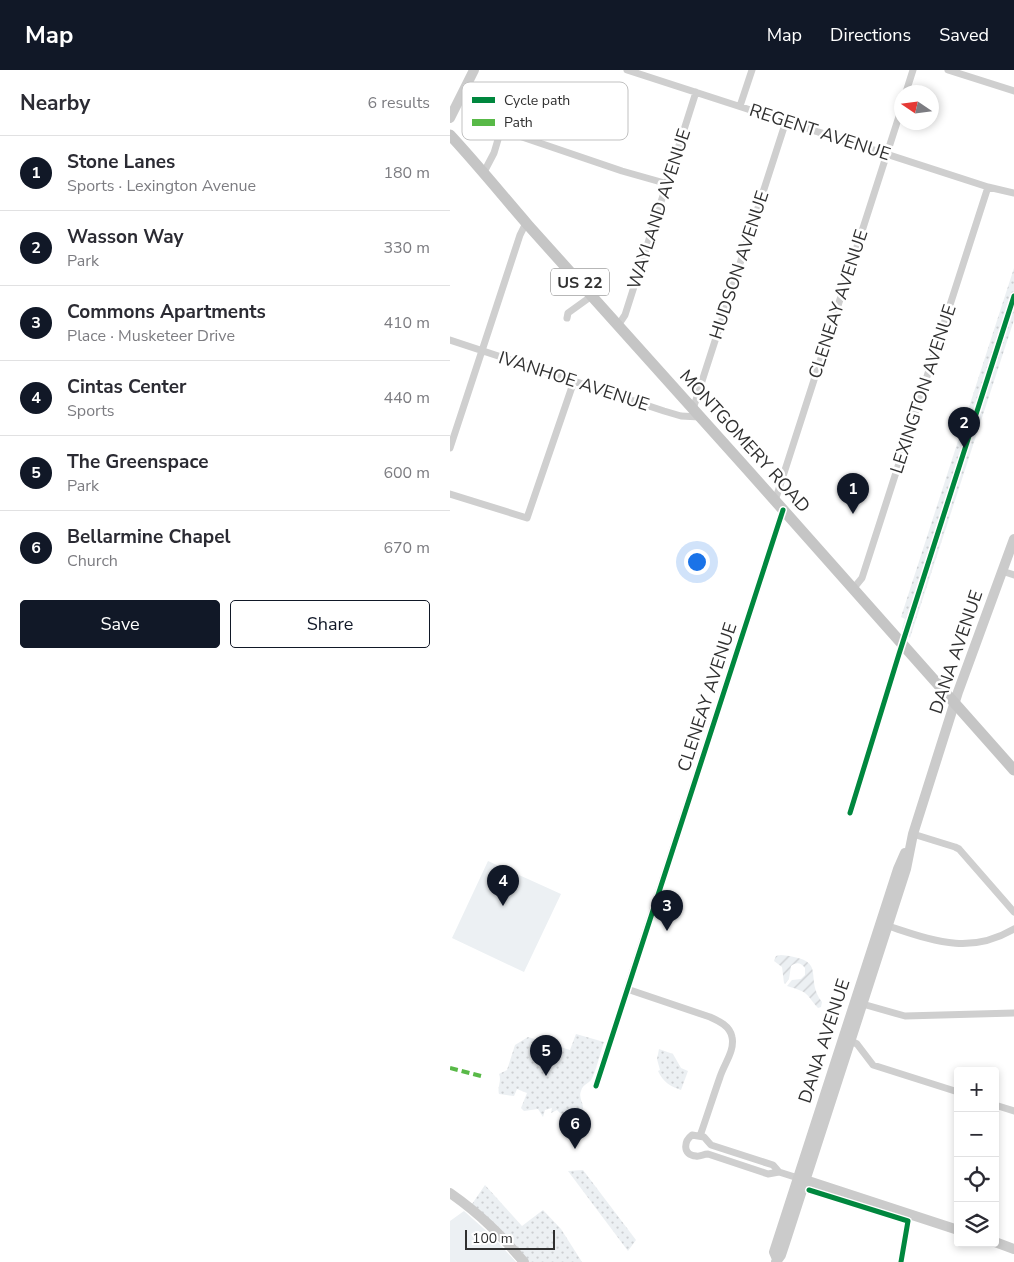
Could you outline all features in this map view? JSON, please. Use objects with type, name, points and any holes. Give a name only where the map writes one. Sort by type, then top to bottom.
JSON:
[{"type":"main road","name":"MONTGOMERY ROAD","points":[[450,135],[484,172],[526,223],[619,324],[1014,770]]},
{"type":"street","points":[[468,82],[474,70]]},
{"type":"street","name":"REGENT AVENUE","points":[[627,70],[988,187],[1014,193]]},
{"type":"street","points":[[740,106],[752,70]]},
{"type":"street","points":[[908,85],[913,70]]},
{"type":"street","points":[[948,70],[1014,91]]},
{"type":"street","name":"WAYLAND AVENUE","points":[[619,324],[625,315],[696,92]]},
{"type":"street","points":[[450,118],[461,96]]},
{"type":"street","name":"HUDSON AVENUE","points":[[696,413],[786,121]]},
{"type":"street","name":"CLENEAY AVENUE","points":[[775,501],[895,130]]},
{"type":"street","points":[[484,172],[494,153],[498,140]]},
{"type":"street","points":[[531,140],[622,171],[668,184]]},
{"type":"street","name":"LEXINGTON AVENUE","points":[[853,589],[862,578],[988,187]]},
{"type":"street","points":[[450,448],[520,234],[526,223]]},
{"type":"street","points":[[567,318],[568,313],[593,295]]},
{"type":"street","name":"IVANHOE AVENUE","points":[[450,340],[681,416],[696,413]]},
{"type":"street","points":[[450,494],[527,518],[574,381]]},
{"type":"street","name":"CLENEAY AVENUE","points":[[700,1136],[721,1074],[730,1054],[733,1043],[729,1030],[710,1017],[627,990],[783,510]]},
{"type":"street","name":"DANA AVENUE","points":[[776,1261],[781,1255],[802,1179],[883,925],[898,869],[913,834],[955,703],[1014,539]]},
{"type":"street","points":[[1002,571],[1014,575]]},
{"type":"street","points":[[913,834],[959,849],[1014,912]]},
{"type":"street","points":[[883,925],[935,941],[960,945],[984,942],[1014,929]]},
{"type":"street","points":[[858,1002],[905,1016],[1014,1013]]},
{"type":"street","points":[[846,1039],[857,1044],[873,1065],[954,1091]]},
{"type":"street","points":[[999,1108],[1014,1111]]},
{"type":"street","points":[[779,1172],[772,1165],[711,1145],[700,1136],[692,1135],[688,1138],[685,1146],[686,1151],[690,1155],[700,1156],[708,1154],[768,1174],[779,1172],[954,1228]]},
{"type":"street","points":[[450,1193],[498,1231],[524,1262]]},
{"type":"street","points":[[999,1243],[1014,1249]]},
{"type":"shaded area","points":[[1014,268],[1014,320],[910,638],[902,629],[905,619],[901,617]]},
{"type":"shaded area","points":[[488,861],[561,894],[524,972],[452,938]]},
{"type":"shaded area","points":[[776,956],[796,957],[810,965],[813,971],[814,984],[822,1002],[821,1007],[818,1008],[803,992],[787,986],[792,980],[801,979],[805,975],[805,968],[802,965],[797,963],[791,966],[789,979],[784,983],[782,967],[774,961]]},
{"type":"shaded area","points":[[576,1034],[604,1042],[593,1077],[581,1091],[580,1096],[583,1110],[565,1118],[557,1110],[551,1113],[552,1108],[545,1110],[543,1117],[538,1109],[524,1111],[521,1108],[527,1093],[517,1089],[514,1096],[499,1094],[499,1074],[507,1070],[515,1045],[528,1037],[570,1050]]},
{"type":"shaded area","points":[[659,1049],[673,1054],[681,1068],[688,1071],[681,1090],[667,1083],[660,1075],[657,1059]]},
{"type":"shaded area","points":[[583,1170],[636,1240],[628,1251],[568,1171]]},
{"type":"shaded area","points":[[485,1185],[522,1226],[543,1210],[561,1229],[582,1262],[524,1262],[470,1207]]},
{"type":"shaded area","points":[[464,1211],[492,1236],[516,1262],[450,1262],[450,1221]]},
{"type":"marked path","points":[[450,1068],[481,1076]]},
{"type":"cycle path","points":[[850,813],[1014,296]]},
{"type":"cycle path","points":[[596,1086],[783,510]]},
{"type":"cycle path","points":[[809,1190],[908,1221],[901,1262]]},
{"type":"place","name":"Wasson Way","points":[[964,448]]},
{"type":"place","name":"Stone Lanes","points":[[853,514]]},
{"type":"place","name":"Cintas Center","points":[[503,906]]},
{"type":"place","name":"Commons Apartments","points":[[667,931]]},
{"type":"place","name":"The Greenspace","points":[[546,1076]]},
{"type":"place","name":"Bellarmine Chapel","points":[[575,1149]]}]
